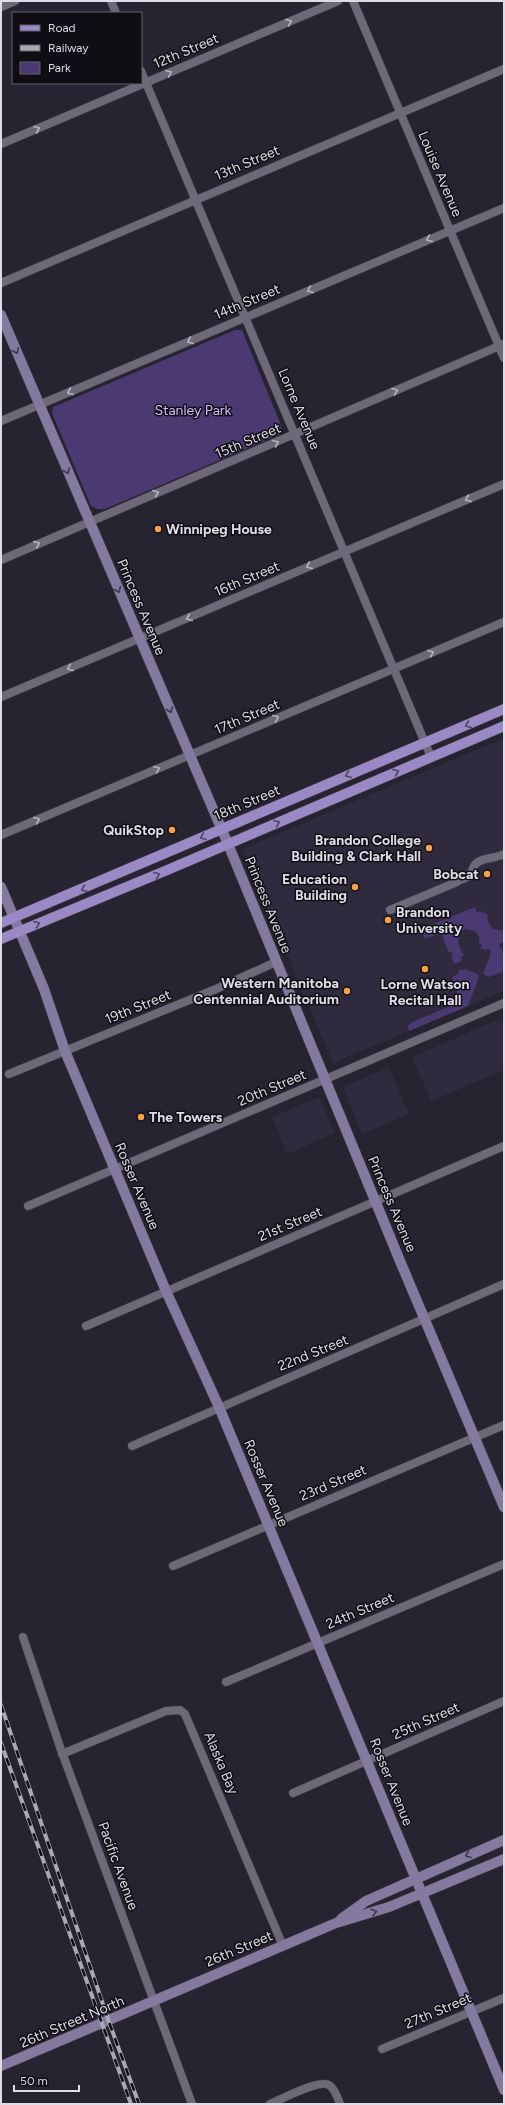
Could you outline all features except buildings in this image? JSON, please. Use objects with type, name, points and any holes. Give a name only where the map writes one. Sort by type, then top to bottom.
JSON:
[{"type":"main road","name":"18th Street","points":[[1,923],[504,709]]},
{"type":"main road","points":[[1,939],[504,726]]},
{"type":"street","points":[[1,7],[15,1]]},
{"type":"street","points":[[111,1],[116,12]]},
{"type":"street","name":"12th Street","points":[[1,144],[338,1]]},
{"type":"street","name":"Louise Avenue","points":[[353,1],[450,231],[502,345],[504,358]]},
{"type":"street","name":"13th Street","points":[[1,283],[195,199],[504,69]]},
{"type":"street","name":"Lorne Avenue","points":[[142,73],[395,668],[431,757]]},
{"type":"street","name":"14th Street","points":[[1,421],[504,208]]},
{"type":"street","name":"Princess Avenue","points":[[1,315],[228,844],[375,1201],[504,1507]]},
{"type":"street","name":"15th Street","points":[[1,560],[502,345]]},
{"type":"street","name":"16th Street","points":[[1,698],[504,484]]},
{"type":"street","name":"17th Street","points":[[1,835],[504,622]]},
{"type":"street","points":[[390,910],[471,876],[472,867],[478,861],[485,858],[495,859],[504,854]]},
{"type":"street","name":"Rosser Avenue","points":[[1,887],[44,989],[65,1051],[166,1291],[219,1407],[368,1762],[414,1878],[504,2090]]},
{"type":"street","name":"19th Street","points":[[9,1074],[216,989],[276,962]]},
{"type":"street","name":"20th Street","points":[[28,1206],[504,1003]]},
{"type":"street","name":"21st Street","points":[[86,1326],[504,1146]]},
{"type":"street","name":"22nd Street","points":[[132,1446],[504,1284]]},
{"type":"street","name":"23rd Street","points":[[173,1566],[504,1425]]},
{"type":"street","name":"24th Street","points":[[226,1682],[504,1564]]},
{"type":"street","name":"Pacific Avenue","points":[[23,1636],[62,1754],[192,2104]]},
{"type":"street","name":"25th Street","points":[[294,1794],[368,1762],[428,1733],[504,1701]]},
{"type":"street","name":"Alaska Bay","points":[[62,1754],[166,1711],[173,1709],[185,1714],[283,1946]]},
{"type":"street","name":"26th Street","points":[[336,1923],[366,1900],[504,1840]]},
{"type":"street","name":"26th Street","points":[[153,2002],[336,1923],[389,1907],[504,1859]]},
{"type":"street","name":"27th Street","points":[[382,2049],[504,1998]]},
{"type":"street","name":"26th Street North","points":[[1,2066],[153,2002]]},
{"type":"street","points":[[270,2104],[320,2083],[329,2085],[336,2094],[340,2104]]},
{"type":"shaded area","name":"Brandon University","points":[[504,738],[504,991],[333,1063],[243,849]]},
{"type":"shaded area","points":[[504,1017],[504,1070],[431,1101],[412,1057]]},
{"type":"shaded area","points":[[389,1067],[409,1114],[362,1134],[343,1087]]},
{"type":"shaded area","points":[[319,1097],[335,1133],[287,1154],[272,1117]]},
{"type":"green space","name":"Stanley Park","points":[[235,330],[242,330],[281,425],[281,431],[278,435],[105,509],[97,509],[91,506],[52,413],[53,407]]},
{"type":"green space","points":[[475,907],[477,913],[480,911],[487,914],[488,922],[493,929],[504,931],[504,942],[499,944],[504,955],[504,971],[489,977],[483,974],[491,953],[489,949],[485,950],[480,948],[482,945],[479,943],[479,937],[475,931],[465,929],[459,934],[458,943],[464,956],[461,957],[462,961],[454,964],[451,957],[453,953],[448,951],[441,933],[425,939],[421,929]]},
{"type":"green space","points":[[465,969],[477,974],[479,977],[468,1006],[409,1031],[408,1026],[410,1023],[460,1002],[452,977],[458,974],[459,970]]},
{"type":"railway","points":[[1,1705],[109,2022],[139,2104]]},
{"type":"railway","points":[[1,1743],[131,2104]]},
{"type":"place","name":"Winnipeg House","points":[[158,529]]},
{"type":"place","name":"QuikStop","points":[[172,830]]},
{"type":"place","name":"Brandon College Building & Clark Hall","points":[[429,848]]},
{"type":"place","name":"Bobcat","points":[[487,874]]},
{"type":"place","name":"Education Building","points":[[355,887]]},
{"type":"place","name":"Brandon University","points":[[388,920]]},
{"type":"place","name":"Lorne Watson Recital Hall","points":[[425,969]]},
{"type":"place","name":"Western Manitoba Centennial Auditorium","points":[[347,991]]},
{"type":"place","name":"The Towers","points":[[141,1117]]}]
